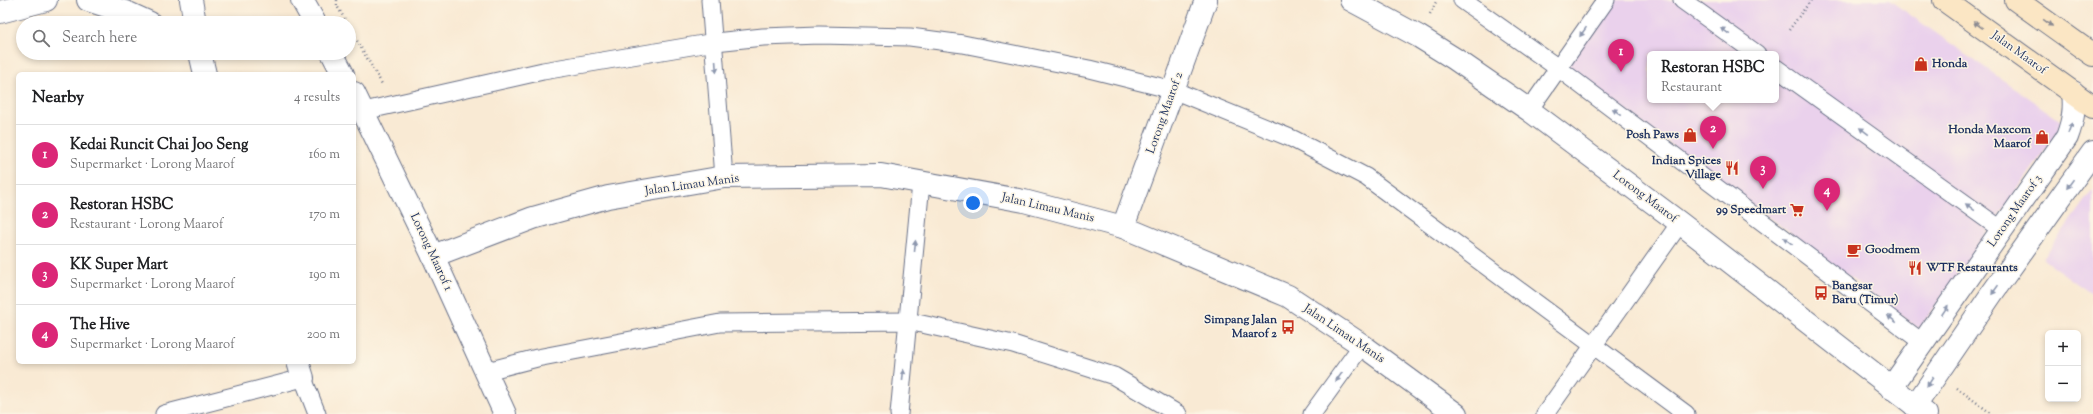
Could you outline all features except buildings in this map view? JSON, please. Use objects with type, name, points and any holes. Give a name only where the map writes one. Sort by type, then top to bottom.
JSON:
[{"type":"main road","name":"Jalan Maarof","points":[[1944,0],[2093,107]]},
{"type":"main road","points":[[2016,0],[2093,55]]},
{"type":"street","points":[[0,12],[46,0]]},
{"type":"street","points":[[88,0],[135,16]]},
{"type":"street","points":[[191,0],[194,16]]},
{"type":"street","points":[[302,0],[311,16]]},
{"type":"street","name":"Lorong Maarof 2","points":[[1123,226],[1206,0]]},
{"type":"street","name":"Lorong Maarof","points":[[1351,0],[1449,55],[1529,110],[1680,223],[1920,410]]},
{"type":"street","points":[[336,60],[343,72]]},
{"type":"street","name":"Lorong Maarof 3","points":[[1891,388],[2067,137],[2072,122],[2074,107],[2073,92]]},
{"type":"street","name":"Lorong Maarof 1","points":[[359,102],[434,256],[487,371],[505,414]]},
{"type":"street","points":[[1920,410],[1946,359],[2093,152]]},
{"type":"street","name":"Jalan Limau Manis","points":[[434,256],[533,218],[608,198],[724,177],[881,175],[921,184],[1024,201],[1123,226],[1288,296],[1362,345],[1456,414]]},
{"type":"lane","points":[[710,0],[715,42],[724,177]]},
{"type":"lane","points":[[1462,0],[1558,68],[1924,343]]},
{"type":"lane","points":[[1529,110],[1606,0]]},
{"type":"lane","points":[[1682,0],[1753,51]]},
{"type":"lane","points":[[359,102],[393,104],[543,71],[715,42],[763,37],[910,37],[964,44],[1089,69],[1173,90],[1293,139],[1366,177],[1686,414]]},
{"type":"lane","points":[[1779,70],[2002,230]]},
{"type":"lane","points":[[899,414],[921,184]]},
{"type":"lane","points":[[1545,414],[1680,223]]},
{"type":"lane","points":[[487,371],[536,358],[720,324],[908,321],[1013,344],[1114,376],[1178,414]]},
{"type":"lane","points":[[1312,414],[1362,345]]},
{"type":"lane","points":[[164,414],[300,370],[317,414]]},
{"type":"path","points":[[337,0],[337,6],[343,16]]},
{"type":"path","points":[[1789,30],[1811,0]]},
{"type":"path","points":[[356,39],[393,104]]},
{"type":"shaded area","points":[[1614,0],[1889,0],[2061,121],[2058,132],[1919,329],[1567,67]]},
{"type":"shaded area","points":[[2093,189],[2093,295],[2043,259]]},
{"type":"place","name":"Honda","points":[[1921,64]]},
{"type":"place","name":"Kedai Runcit Chai Joo Seng","points":[[1621,72]]},
{"type":"place","name":"Posh Paws","points":[[1690,135]]},
{"type":"place","name":"Honda Maxcom Maarof","points":[[2042,137]]},
{"type":"place","name":"Restoran HSBC","points":[[1713,149]]},
{"type":"place","name":"Indian Spices Village","points":[[1732,168]]},
{"type":"place","name":"KK Super Mart","points":[[1763,189]]},
{"type":"place","name":"99 Speedmart","points":[[1797,210]]},
{"type":"place","name":"The Hive","points":[[1827,211]]},
{"type":"place","name":"Goodmem","points":[[1854,250]]},
{"type":"place","name":"WTF Restaurants","points":[[1915,268]]},
{"type":"place","name":"Bangsar Baru (Timur)","points":[[1821,293]]},
{"type":"place","name":"Simpang Jalan Maarof 2","points":[[1288,327]]}]
